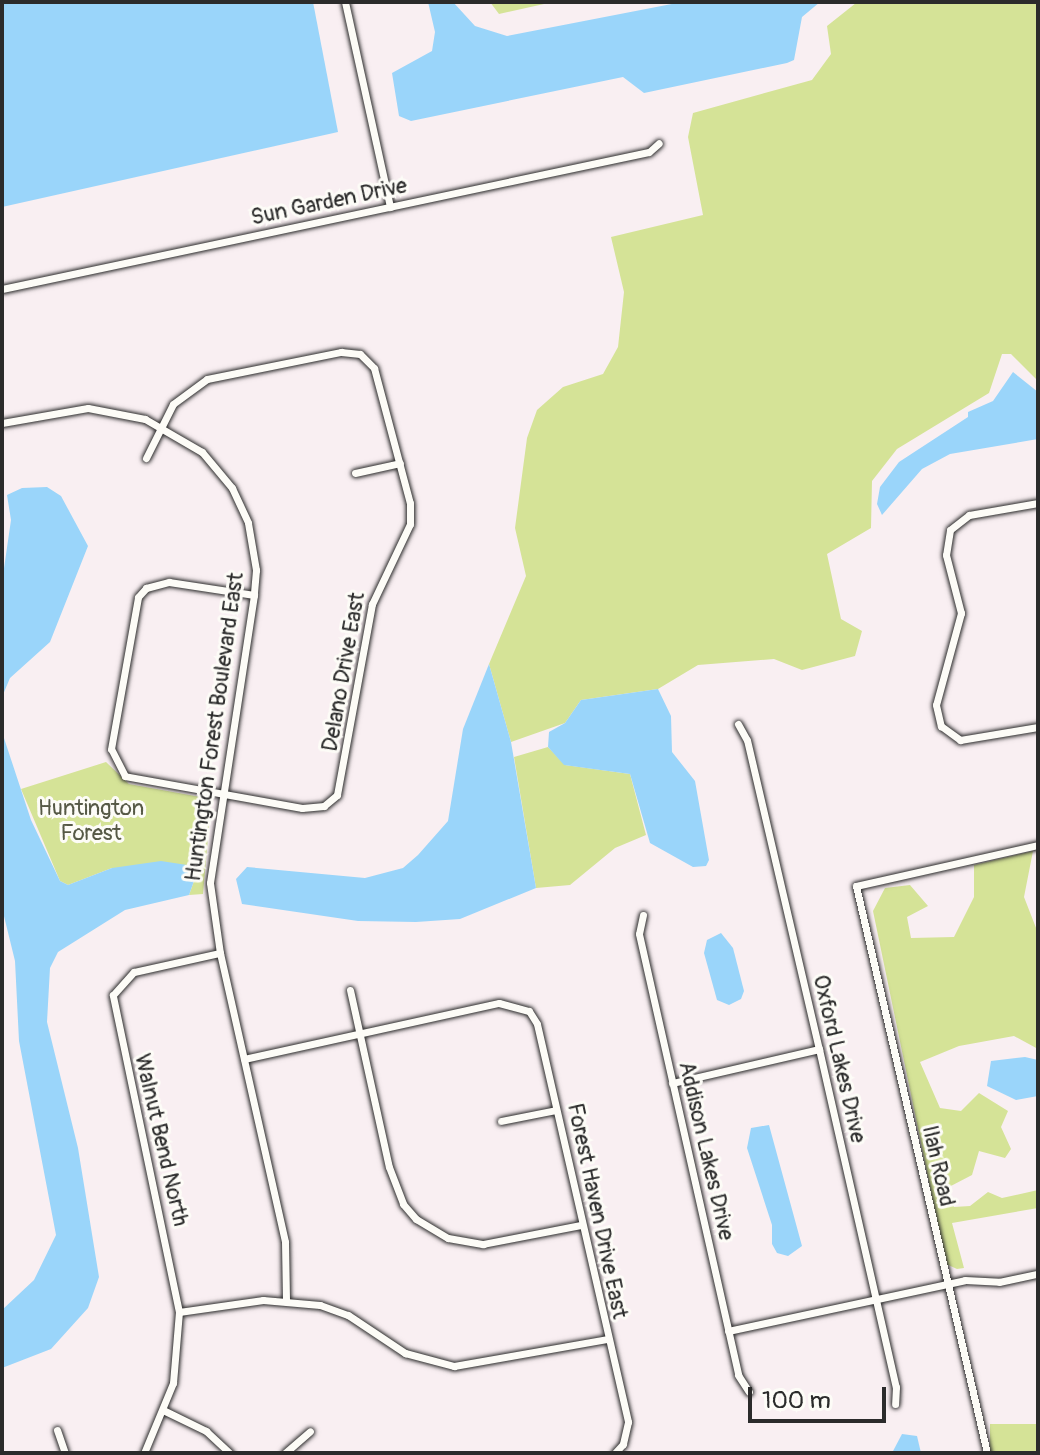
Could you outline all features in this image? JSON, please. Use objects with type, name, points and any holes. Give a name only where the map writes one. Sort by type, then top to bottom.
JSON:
[{"type":"street","points":[[345,2],[390,207]]},
{"type":"street","name":"Sun Garden Drive","points":[[2,289],[649,152],[659,143]]},
{"type":"street","name":"Delano Drive East","points":[[161,426],[182,394],[207,379],[341,352],[360,354],[378,374],[411,513],[408,534],[380,579],[372,604],[343,782],[331,801],[314,808],[222,794]]},
{"type":"street","name":"Huntington Forest Boulevard East","points":[[2,423],[88,408],[127,413],[161,426],[202,452],[232,488],[253,544],[254,595],[210,883],[220,953],[285,1242],[286,1301]]},
{"type":"street","points":[[146,458],[161,426]]},
{"type":"street","points":[[355,473],[400,463]]},
{"type":"street","points":[[1038,503],[969,515],[950,530],[946,542],[961,613],[936,705],[949,734],[972,741],[1038,727]]},
{"type":"street","points":[[222,794],[133,780],[114,761],[134,606],[146,588],[158,583],[254,595]]},
{"type":"street","name":"Oxford Lakes Drive","points":[[738,724],[747,740],[819,1049],[875,1298],[895,1404]]},
{"type":"street","name":"Ilah Road","points":[[987,1453],[856,886],[1038,845]]},
{"type":"street","name":"Addison Lakes Drive","points":[[643,915],[639,934],[672,1083],[738,1375],[749,1392]]},
{"type":"street","name":"Walnut Bend North","points":[[144,1453],[165,1411],[178,1358],[179,1312],[113,995],[134,972],[220,953]]},
{"type":"street","points":[[350,990],[389,1167],[403,1204],[416,1219],[448,1238],[483,1244],[581,1225]]},
{"type":"street","name":"Forest Haven Drive East","points":[[358,1034],[499,1003],[516,1004],[537,1024],[607,1339],[620,1382],[626,1435],[615,1453]]},
{"type":"street","points":[[244,1059],[358,1034]]},
{"type":"street","points":[[672,1083],[819,1049]]},
{"type":"street","points":[[501,1121],[556,1110]]},
{"type":"street","points":[[728,1331],[947,1284],[999,1282],[1038,1274]]},
{"type":"street","points":[[179,1312],[286,1301],[348,1315],[405,1353],[439,1365],[468,1365],[607,1339]]},
{"type":"street","points":[[165,1411],[206,1431],[230,1453]]},
{"type":"street","points":[[57,1430],[65,1453]]},
{"type":"street","points":[[285,1453],[310,1431]]},
{"type":"green space","points":[[490,2],[553,2],[499,14]]},
{"type":"green space","points":[[1038,2],[1038,381],[1011,354],[1002,354],[989,393],[897,449],[872,481],[871,528],[827,554],[841,619],[862,631],[855,656],[802,670],[774,659],[698,665],[658,689],[581,700],[565,723],[511,742],[489,664],[526,576],[515,528],[527,438],[537,410],[563,387],[603,374],[618,347],[624,292],[611,237],[703,215],[688,137],[693,113],[812,80],[831,54],[827,26],[856,3]]},
{"type":"green space","points":[[548,747],[565,765],[630,774],[646,835],[615,848],[570,885],[536,888],[514,757]]},
{"type":"green space","name":"Huntington Forest","points":[[106,762],[129,784],[206,798],[211,804],[203,894],[189,895],[194,881],[112,868],[68,885],[60,881],[21,789]]},
{"type":"green space","points":[[1033,851],[1024,897],[1038,933],[1038,1049],[1014,1036],[959,1046],[920,1062],[940,1108],[961,1111],[979,1093],[1008,1111],[1001,1127],[1011,1149],[1005,1158],[979,1151],[972,1175],[947,1188],[954,1207],[970,1206],[988,1192],[1002,1198],[1038,1190],[1038,1208],[952,1223],[964,1268],[957,1269],[946,1264],[873,911],[885,888],[910,885],[928,906],[907,917],[911,938],[954,937],[974,897],[974,865]]},
{"type":"green space","points":[[990,1424],[1038,1424],[1038,1453],[990,1453]]},
{"type":"water","points":[[2,2],[313,2],[338,132],[2,207]]},
{"type":"water","points":[[428,2],[453,2],[475,26],[507,36],[682,2],[820,2],[802,17],[794,60],[787,63],[644,93],[623,77],[411,121],[399,116],[392,73],[432,51],[435,32]]},
{"type":"water","points":[[1013,372],[1038,392],[1038,439],[950,454],[922,469],[882,515],[877,504],[880,487],[899,462],[968,417],[968,412],[993,401]]},
{"type":"water","points":[[47,487],[61,496],[88,546],[50,642],[10,678],[2,697],[2,582],[11,520],[7,495],[22,488]]},
{"type":"water","points":[[489,664],[511,742],[536,888],[460,919],[416,922],[358,921],[242,904],[236,879],[247,867],[365,878],[403,868],[418,855],[448,821],[463,729]]},
{"type":"water","points":[[658,689],[671,716],[672,752],[695,781],[709,860],[706,866],[693,867],[650,843],[630,774],[564,765],[548,747],[549,732],[565,723],[581,700]]},
{"type":"water","points":[[2,732],[31,820],[60,881],[68,885],[112,868],[161,861],[187,865],[194,881],[189,895],[125,910],[58,952],[50,968],[47,1022],[78,1148],[99,1277],[88,1308],[51,1349],[2,1368],[2,1310],[34,1280],[56,1235],[19,1041],[15,961],[2,908]]},
{"type":"water","points":[[721,933],[733,948],[744,991],[741,999],[729,1005],[717,1000],[704,953],[707,940]]},
{"type":"water","points":[[1025,1057],[1038,1060],[1038,1096],[1016,1100],[987,1086],[991,1061]]},
{"type":"water","points":[[769,1125],[802,1246],[788,1256],[777,1253],[772,1244],[772,1225],[747,1148],[751,1128]]},
{"type":"water","points":[[902,1434],[917,1436],[921,1453],[892,1453]]}]
